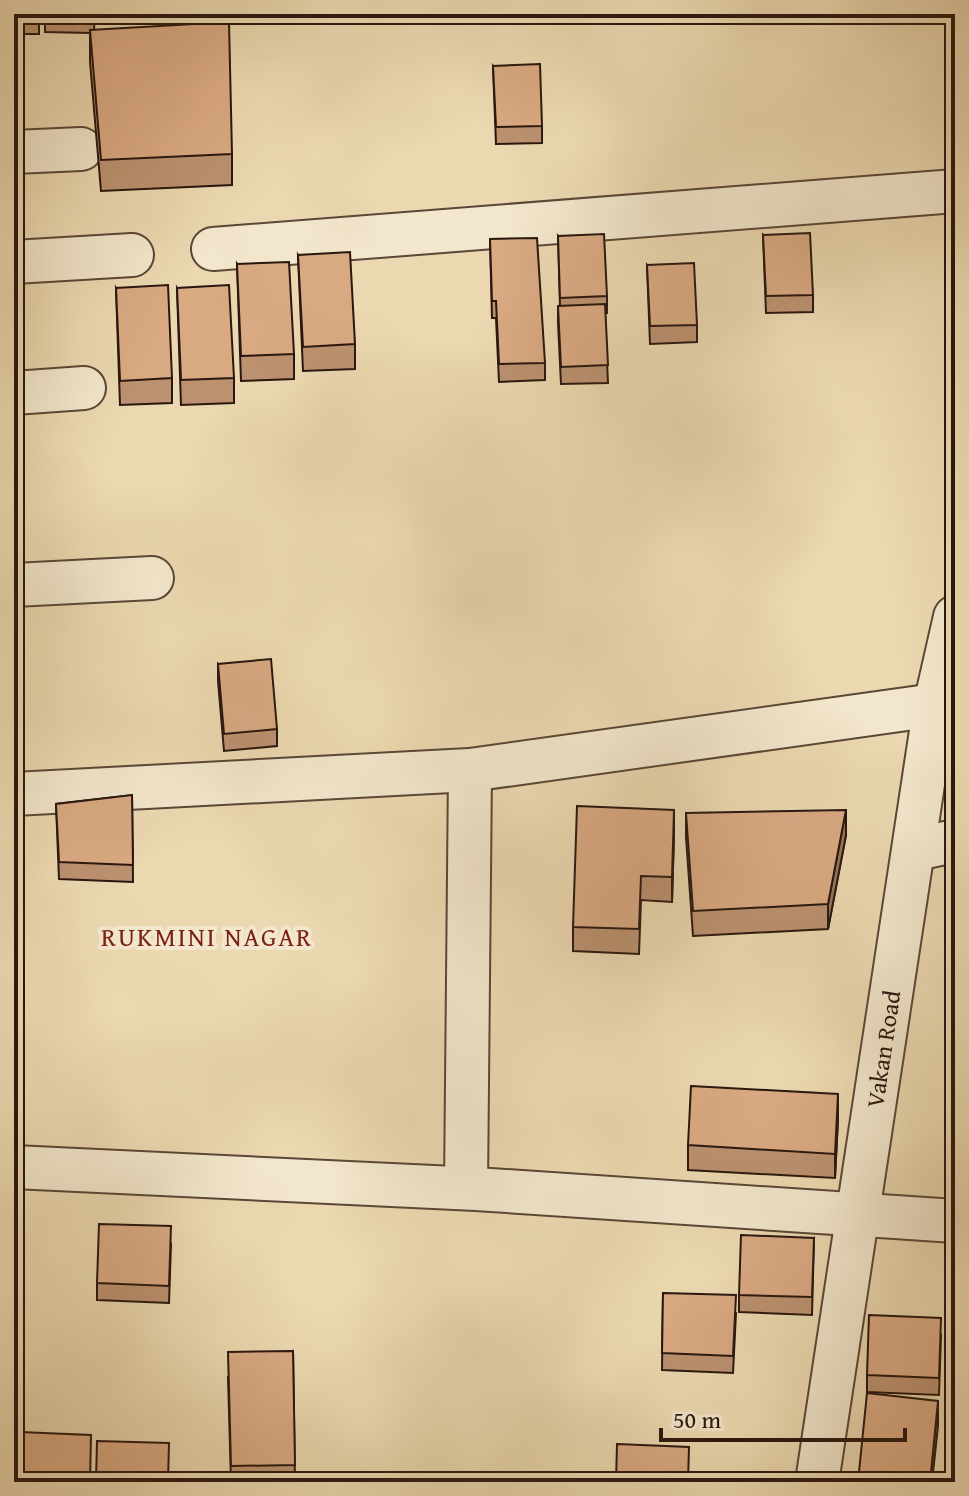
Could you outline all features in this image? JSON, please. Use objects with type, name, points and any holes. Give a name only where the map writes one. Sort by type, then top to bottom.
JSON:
[{"type":"street","points":[[14,152],[81,149]]},
{"type":"street","points":[[213,249],[955,191]]},
{"type":"street","points":[[14,262],[132,255]]},
{"type":"street","points":[[14,393],[84,388]]},
{"type":"street","points":[[14,585],[152,578]]},
{"type":"street","name":"Vakan Road","points":[[817,1482],[902,917],[935,845],[935,705],[955,617]]},
{"type":"street","points":[[14,794],[470,770],[935,705]]},
{"type":"street","points":[[466,1188],[470,770]]},
{"type":"street","points":[[14,1167],[466,1188],[955,1221]]},
{"type":"building","points":[[39,14],[39,17],[14,16]]},
{"type":"building","points":[[94,14],[94,15],[45,15]]},
{"type":"building","points":[[229,22],[232,154],[101,160],[90,30]]},
{"type":"building","points":[[540,64],[542,126],[496,127],[493,66]]},
{"type":"building","points":[[810,233],[813,295],[766,296],[763,235]]},
{"type":"building","points":[[604,234],[607,296],[560,298],[558,236]]},
{"type":"building","points":[[537,238],[545,363],[499,364],[496,301],[492,301],[490,239]]},
{"type":"building","points":[[350,252],[355,344],[303,347],[298,255]]},
{"type":"building","points":[[289,262],[294,354],[241,356],[237,264]]},
{"type":"building","points":[[694,263],[697,325],[650,326],[647,265]]},
{"type":"building","points":[[168,285],[172,378],[120,381],[116,288]]},
{"type":"building","points":[[229,285],[234,378],[181,380],[177,288]]},
{"type":"building","points":[[605,304],[608,365],[561,367],[558,306]]},
{"type":"building","points":[[271,659],[277,729],[224,734],[218,664]]},
{"type":"building","points":[[955,732],[955,760],[951,733]]},
{"type":"building","points":[[132,795],[133,865],[59,862],[56,804]]},
{"type":"building","points":[[577,806],[674,810],[672,877],[641,876],[639,929],[573,927]]},
{"type":"building","points":[[846,810],[828,904],[693,911],[686,813]]},
{"type":"building","points":[[691,1086],[838,1094],[835,1154],[688,1145]]},
{"type":"building","points":[[99,1224],[171,1226],[169,1286],[97,1283]]},
{"type":"building","points":[[741,1235],[814,1238],[812,1297],[739,1295]]},
{"type":"building","points":[[663,1293],[736,1295],[733,1356],[662,1353]]},
{"type":"building","points":[[869,1315],[941,1318],[939,1378],[867,1375]]},
{"type":"building","points":[[293,1351],[295,1465],[231,1466],[228,1352]]},
{"type":"building","points":[[867,1393],[938,1401],[930,1482],[858,1482]]},
{"type":"building","points":[[955,1404],[955,1441],[950,1440]]},
{"type":"building","points":[[20,1432],[91,1435],[90,1482],[18,1482]]},
{"type":"building","points":[[97,1441],[169,1443],[168,1482],[96,1482]]},
{"type":"building","points":[[617,1444],[689,1447],[688,1482],[616,1482]]},
{"type":"district","name":"RUKMINI NAGAR","points":[[207,936]]}]
